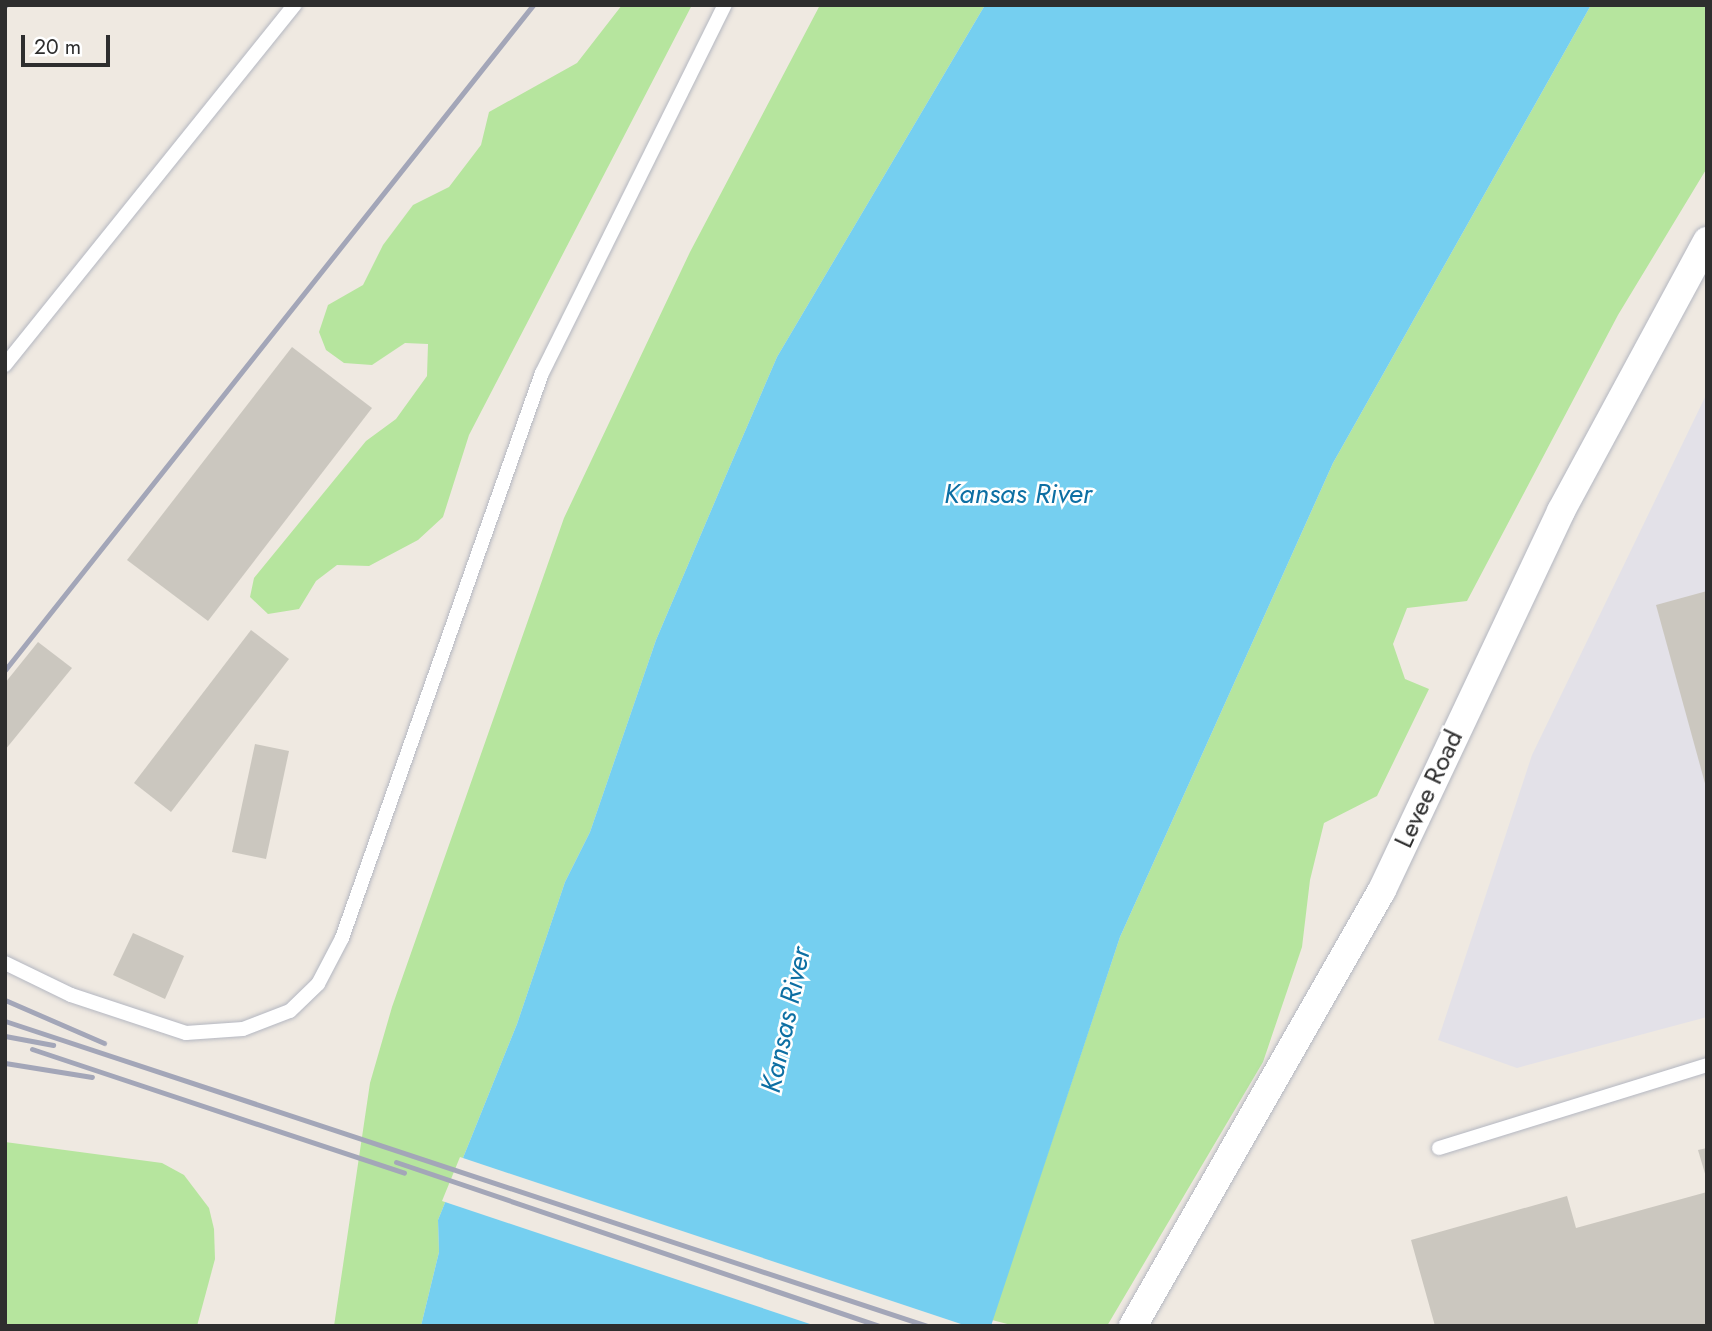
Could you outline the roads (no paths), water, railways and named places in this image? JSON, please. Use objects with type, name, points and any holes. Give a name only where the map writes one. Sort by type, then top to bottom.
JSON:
[{"type":"street","name":"Levee Road","points":[[1133,1326],[1199,1217],[1382,890],[1560,511],[1707,241]]},
{"type":"lane","points":[[5,365],[293,5]]},
{"type":"lane","points":[[5,963],[71,995],[186,1033],[243,1029],[290,1011],[318,984],[342,938],[542,373],[725,5]]},
{"type":"lane","points":[[1439,1148],[1707,1065]]},
{"type":"water","name":"Kansas River","points":[[985,5],[1591,5],[1333,463],[1120,937],[991,1326],[421,1326],[439,1252],[438,1220],[517,1024],[565,882],[590,832],[656,640],[730,466],[777,357]]},
{"type":"railway","points":[[5,670],[533,5]]},
{"type":"railway","points":[[5,1000],[104,1043]]},
{"type":"railway","points":[[5,1021],[927,1326]]},
{"type":"railway","points":[[5,1036],[53,1045]]},
{"type":"railway","points":[[32,1049],[404,1173]]},
{"type":"railway","points":[[5,1063],[92,1077]]},
{"type":"railway","points":[[396,1162],[879,1326]]}]
